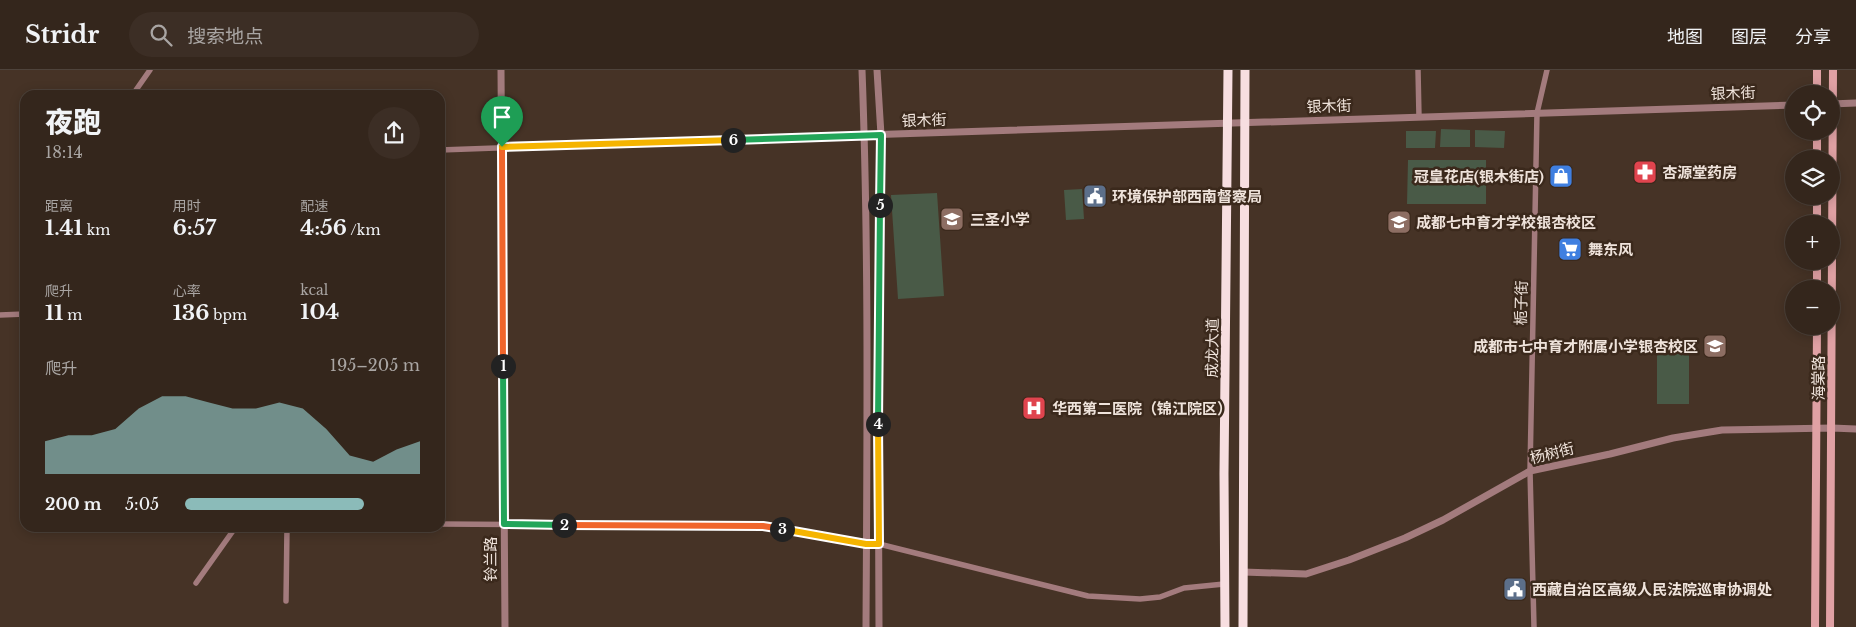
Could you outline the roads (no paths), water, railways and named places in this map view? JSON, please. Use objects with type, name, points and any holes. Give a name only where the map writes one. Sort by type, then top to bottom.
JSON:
[{"type":"highway","name":"成龙大道","points":[[1225,627],[1228,70]]},
{"type":"highway","points":[[1243,627],[1245,70]]},
{"type":"main road","points":[[1817,70],[1817,85]]},
{"type":"main road","name":"海棠路","points":[[1833,70],[1833,85]]},
{"type":"main road","name":"海棠路","points":[[1830,627],[1832,140]]},
{"type":"main road","name":"海棠路","points":[[1815,627],[1816,335]]},
{"type":"street","points":[[136,90],[150,70]]},
{"type":"street","name":"铃兰路","points":[[501,70],[505,627]]},
{"type":"street","points":[[862,70],[868,346],[866,627]]},
{"type":"street","points":[[877,70],[881,135],[878,372],[879,627]]},
{"type":"street","points":[[1418,70],[1419,117]]},
{"type":"street","name":"栀子街","points":[[1534,627],[1530,471],[1537,113],[1547,70]]},
{"type":"street","points":[[1840,104],[1856,103]]},
{"type":"street","name":"银木街","points":[[864,135],[1785,105]]},
{"type":"street","points":[[445,150],[864,135]]},
{"type":"street","points":[[0,315],[20,314]]},
{"type":"street","name":"杨树街","points":[[1243,572],[1306,574],[1349,560],[1406,538],[1443,520],[1530,471],[1673,438],[1722,430],[1832,428],[1856,430]]},
{"type":"street","points":[[445,524],[763,526],[866,544],[879,544],[1088,596],[1140,599],[1160,597],[1184,588],[1224,584]]},
{"type":"street","points":[[196,582],[232,532]]},
{"type":"street","points":[[286,600],[287,532]]},
{"type":"place","name":"杏源堂药房","points":[[1645,172]]},
{"type":"place","name":"冠皇花店(银木街店)","points":[[1561,176]]},
{"type":"place","name":"环境保护部西南督察局","points":[[1095,196]]},
{"type":"place","name":"三圣小学","points":[[952,219]]},
{"type":"place","name":"成都七中育才学校银杏校区","points":[[1399,222]]},
{"type":"place","name":"舞东风","points":[[1570,249]]},
{"type":"place","name":"成都市七中育才附属小学银杏校区","points":[[1715,346]]},
{"type":"place","name":"华西第二医院（锦江院区）","points":[[1034,408]]},
{"type":"place","name":"西藏自治区高级人民法院巡审协调处","points":[[1515,589]]}]
